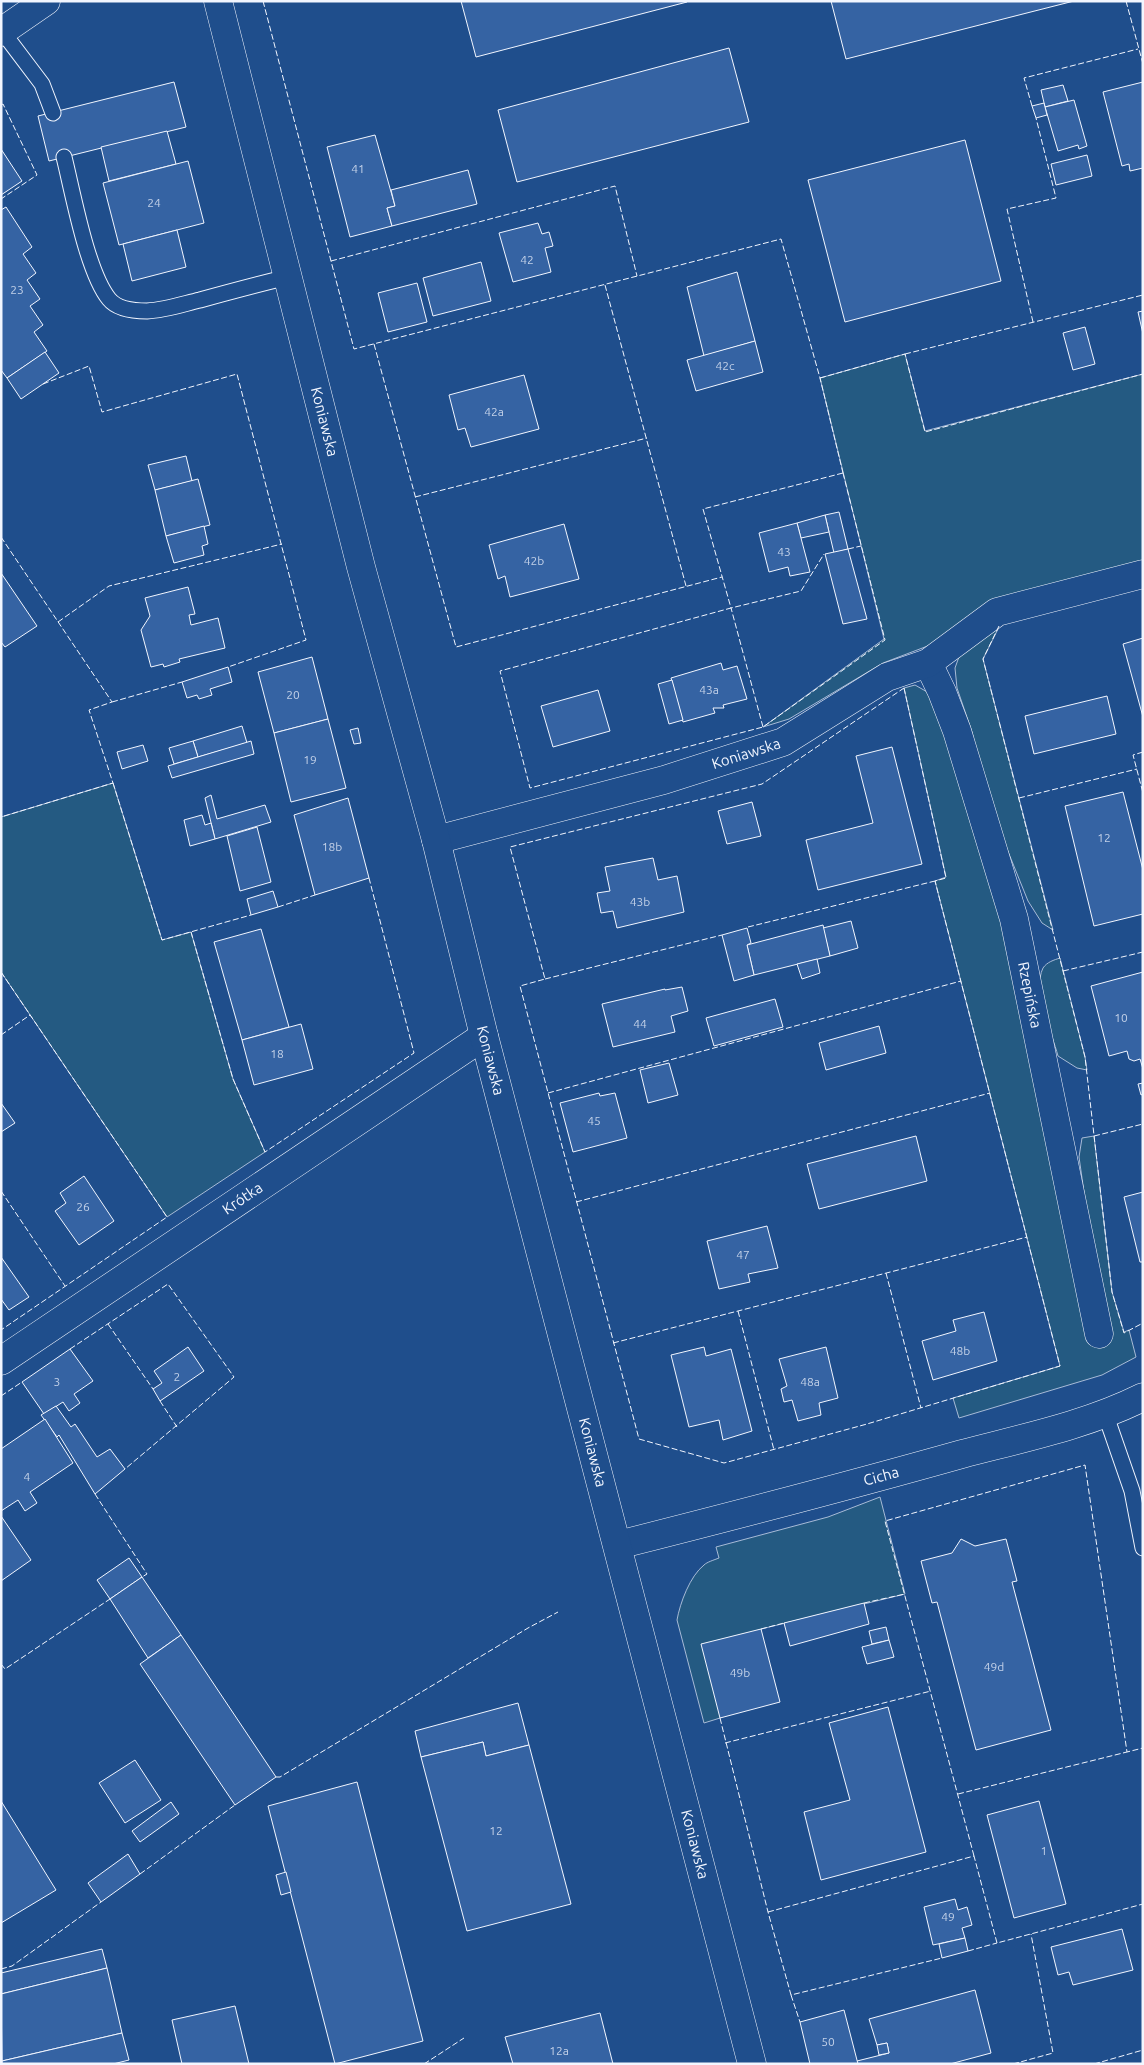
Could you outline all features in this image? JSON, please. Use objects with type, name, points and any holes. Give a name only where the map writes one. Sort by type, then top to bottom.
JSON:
[{"type":"street","points":[[2,32],[46,1]]},
{"type":"street","name":"Koniawska","points":[[218,1],[361,567],[436,840],[484,1036],[752,2064]]},
{"type":"street","name":"Koniawska","points":[[436,840],[664,780],[783,742],[887,677],[928,663],[997,612],[1143,574]]},
{"type":"street","name":"Rzepińska","points":[[928,663],[942,692],[957,731],[1014,919],[1099,1334]]},
{"type":"street","name":"Krótka","points":[[1,1361],[484,1036]]},
{"type":"street","name":"Cicha","points":[[618,1545],[889,1475],[1105,1413],[1143,1397]]},
{"type":"lane","points":[[2,32],[42,84],[53,113]]},
{"type":"lane","points":[[64,157],[86,244],[98,279],[113,304],[134,310],[162,309],[288,277]]},
{"type":"lane","points":[[1105,1413],[1132,1491],[1143,1548]]},
{"type":"shaded area","points":[[905,354],[925,431],[1143,374],[1143,564],[883,663],[789,719],[763,727],[884,639],[820,378]]},
{"type":"shaded area","points":[[1001,623],[983,659],[1053,930],[1042,923],[1028,901],[988,802],[972,732],[957,688],[955,668],[960,654]]},
{"type":"shaded area","points":[[915,685],[929,693],[953,743],[995,893],[1105,1340],[1079,1157],[1082,1138],[1094,1136],[1112,1292],[1124,1332],[1129,1330],[1136,1357],[1102,1375],[959,1418],[953,1398],[1060,1366],[935,881],[946,877],[904,688]]},
{"type":"shaded area","points":[[113,783],[162,940],[191,932],[233,1079],[265,1152],[167,1217],[1,972],[1,817]]},
{"type":"shaded area","points":[[1060,958],[1087,1070],[1077,1068],[1058,1056],[1044,1012],[1041,999],[1040,977],[1045,966]]},
{"type":"shaded area","points":[[880,1497],[905,1594],[761,1629],[720,1718],[704,1723],[677,1620],[683,1598],[694,1576],[705,1564],[719,1558],[716,1547],[828,1517]]},
{"type":"building","points":[[461,1],[687,1],[687,2],[476,57]]},
{"type":"building","points":[[831,1],[1074,1],[846,59]]},
{"type":"building","points":[[729,48],[749,122],[517,182],[498,110]]},
{"type":"building","points":[[174,82],[186,127],[49,161],[38,116]]},
{"type":"building","points":[[1143,82],[1143,168],[1130,171],[1129,164],[1122,166],[1103,92]]},
{"type":"building","points":[[1063,85],[1068,101],[1045,107],[1041,90]]},
{"type":"building","points":[[1074,100],[1087,146],[1079,149],[1078,145],[1058,151],[1045,107]]},
{"type":"building","points":[[1044,103],[1047,115],[1036,118],[1032,106]]},
{"type":"building","points":[[167,131],[176,164],[109,181],[101,147]]},
{"type":"building","points":[[375,135],[395,206],[387,208],[392,226],[350,237],[327,147]]},
{"type":"building","points":[[965,140],[1001,281],[845,322],[808,180]]},
{"type":"building","points":[[1,149],[22,181],[1,195]]},
{"type":"building","points":[[1087,155],[1092,176],[1056,185],[1051,164]]},
{"type":"building","points":[[188,161],[204,223],[119,245],[103,183]]},
{"type":"building","points":[[468,170],[477,204],[392,226],[387,208],[395,206],[391,190]]},
{"type":"building","points":[[6,207],[32,247],[23,254],[36,273],[27,280],[40,299],[30,306],[43,325],[34,332],[47,351],[7,378],[1,370],[1,210]]},
{"type":"building","points":[[538,223],[542,234],[549,232],[553,246],[545,248],[551,272],[513,282],[499,233]]},
{"type":"building","points":[[177,230],[186,267],[132,281],[123,244]]},
{"type":"building","points":[[481,262],[491,301],[433,316],[423,278]]},
{"type":"building","points":[[737,272],[755,341],[704,356],[687,287]]},
{"type":"building","points":[[417,283],[427,322],[388,332],[378,293]]},
{"type":"building","points":[[1143,311],[1143,334],[1138,312]]},
{"type":"building","points":[[1085,327],[1095,364],[1073,370],[1063,333]]},
{"type":"building","points":[[755,341],[763,372],[696,391],[687,360]]},
{"type":"building","points":[[45,352],[59,373],[21,399],[7,378]]},
{"type":"building","points":[[524,375],[539,429],[471,447],[465,428],[458,430],[449,395]]},
{"type":"building","points":[[186,456],[192,481],[155,490],[148,465]]},
{"type":"building","points":[[198,479],[210,525],[166,536],[155,490]]},
{"type":"building","points":[[839,512],[848,549],[834,553],[825,515]]},
{"type":"building","points":[[825,515],[829,532],[801,538],[797,523]]},
{"type":"building","points":[[797,523],[810,572],[790,576],[788,567],[769,572],[759,533]]},
{"type":"building","points":[[564,524],[579,579],[510,597],[505,576],[498,579],[489,545]]},
{"type":"building","points":[[204,526],[208,544],[202,546],[204,555],[174,563],[166,536]]},
{"type":"building","points":[[848,549],[867,619],[843,624],[825,554]]},
{"type":"building","points":[[1,573],[37,626],[5,647],[1,642]]},
{"type":"building","points":[[188,587],[195,614],[189,615],[191,625],[218,618],[225,648],[179,659],[180,662],[164,667],[163,664],[151,667],[141,630],[150,616],[145,598]]},
{"type":"building","points":[[1143,638],[1143,717],[1123,644]]},
{"type":"building","points":[[312,657],[328,719],[274,733],[258,672]]},
{"type":"building","points":[[721,663],[723,670],[737,666],[747,699],[723,705],[724,708],[713,708],[715,713],[683,722],[671,678]]},
{"type":"building","points":[[228,667],[232,682],[210,689],[212,695],[199,699],[197,695],[187,698],[182,682]]},
{"type":"building","points":[[672,680],[683,720],[669,724],[658,684]]},
{"type":"building","points":[[598,690],[610,731],[553,747],[541,706]]},
{"type":"building","points":[[1107,696],[1116,734],[1034,754],[1025,716]]},
{"type":"building","points":[[328,719],[346,788],[291,802],[274,733]]},
{"type":"building","points":[[242,726],[247,743],[198,757],[193,741]]},
{"type":"building","points":[[358,728],[361,743],[354,744],[350,730]]},
{"type":"building","points":[[193,741],[198,757],[174,764],[169,748]]},
{"type":"building","points":[[251,741],[254,754],[172,778],[168,766]]},
{"type":"building","points":[[143,745],[148,761],[122,769],[117,752]]},
{"type":"building","points":[[892,747],[922,864],[818,890],[806,840],[873,823],[856,756]]},
{"type":"building","points":[[1123,792],[1143,870],[1143,914],[1094,926],[1065,806]]},
{"type":"building","points":[[211,795],[217,819],[265,805],[271,822],[215,839],[205,798]]},
{"type":"building","points":[[348,798],[369,878],[315,895],[294,815]]},
{"type":"building","points":[[752,802],[761,836],[727,844],[718,811]]},
{"type":"building","points":[[202,815],[205,825],[211,823],[215,839],[190,846],[184,820]]},
{"type":"building","points":[[257,827],[271,882],[240,891],[227,836]]},
{"type":"building","points":[[653,858],[658,880],[677,876],[684,912],[617,928],[613,911],[601,913],[597,893],[610,891],[605,867]]},
{"type":"building","points":[[273,891],[278,907],[251,915],[247,899]]},
{"type":"building","points":[[851,921],[858,948],[830,956],[823,928]]},
{"type":"building","points":[[823,925],[830,956],[754,975],[747,945]]},
{"type":"building","points":[[747,928],[751,943],[747,945],[754,975],[734,981],[722,935]]},
{"type":"building","points":[[261,929],[289,1027],[242,1040],[214,942]]},
{"type":"building","points":[[817,959],[820,973],[802,979],[797,964]]},
{"type":"building","points":[[1143,972],[1143,1069],[1140,1059],[1134,1061],[1129,1059],[1127,1051],[1109,1056],[1091,986]]},
{"type":"building","points":[[682,987],[688,1011],[671,1016],[675,1032],[613,1047],[602,1004],[665,989]]},
{"type":"building","points":[[775,999],[783,1027],[714,1046],[706,1018]]},
{"type":"building","points":[[301,1024],[313,1069],[254,1085],[242,1040]]},
{"type":"building","points":[[879,1026],[886,1053],[826,1070],[819,1043]]},
{"type":"building","points":[[669,1063],[678,1095],[648,1103],[640,1070]]},
{"type":"building","points":[[1143,1083],[1143,1094],[1141,1095],[1138,1084]]},
{"type":"building","points":[[599,1093],[600,1096],[615,1093],[627,1138],[573,1152],[560,1103]]},
{"type":"building","points":[[1,1103],[15,1123],[1,1132]]},
{"type":"building","points":[[916,1136],[927,1181],[819,1209],[807,1164]]},
{"type":"building","points":[[84,1176],[114,1221],[79,1245],[55,1211],[66,1203],[60,1193]]},
{"type":"building","points":[[1143,1192],[1143,1262],[1140,1262],[1124,1197]]},
{"type":"building","points":[[767,1226],[778,1268],[748,1274],[750,1282],[719,1289],[707,1241]]},
{"type":"building","points":[[1,1257],[29,1297],[9,1310],[1,1299]]},
{"type":"building","points":[[984,1312],[997,1361],[933,1380],[922,1341],[956,1331],[953,1320]]},
{"type":"building","points":[[188,1347],[204,1371],[160,1401],[153,1389],[162,1383],[154,1371]]},
{"type":"building","points":[[704,1347],[706,1356],[731,1349],[752,1431],[723,1440],[719,1420],[689,1427],[671,1355]]},
{"type":"building","points":[[826,1347],[838,1398],[819,1403],[821,1415],[798,1421],[792,1400],[784,1402],[781,1389],[787,1386],[779,1359]]},
{"type":"building","points":[[70,1349],[93,1381],[74,1394],[80,1403],[69,1411],[63,1402],[44,1414],[22,1382]]},
{"type":"building","points":[[56,1406],[71,1427],[75,1424],[97,1457],[110,1449],[125,1469],[95,1494],[59,1435],[57,1437],[41,1415]]},
{"type":"building","points":[[45,1419],[73,1463],[30,1492],[37,1503],[25,1511],[18,1500],[1,1511],[1,1449]]},
{"type":"building","points":[[1,1516],[31,1560],[1,1581]]},
{"type":"building","points":[[961,1539],[975,1546],[1006,1539],[1017,1581],[1012,1582],[1051,1730],[976,1750],[937,1602],[932,1603],[921,1561],[952,1553]]},
{"type":"building","points":[[129,1558],[142,1577],[110,1599],[97,1580]]},
{"type":"building","points":[[142,1577],[181,1635],[148,1658],[110,1599]]},
{"type":"building","points":[[864,1603],[869,1624],[790,1646],[784,1623]]},
{"type":"building","points":[[886,1627],[889,1640],[872,1644],[869,1631]]},
{"type":"building","points":[[761,1629],[780,1702],[720,1718],[701,1644]]},
{"type":"building","points":[[181,1635],[276,1777],[235,1805],[140,1664]]},
{"type":"building","points":[[889,1640],[894,1657],[867,1664],[862,1647]]},
{"type":"building","points":[[518,1703],[529,1745],[486,1756],[483,1742],[421,1757],[415,1731]]},
{"type":"building","points":[[888,1707],[926,1852],[821,1880],[804,1812],[850,1800],[829,1723]]},
{"type":"building","points":[[483,1742],[486,1756],[529,1745],[571,1904],[467,1931],[421,1757]]},
{"type":"building","points":[[135,1760],[161,1800],[125,1823],[99,1783]]},
{"type":"building","points":[[357,1782],[423,2041],[335,2064],[268,1806]]},
{"type":"building","points":[[1,1801],[56,1890],[1,1923]]},
{"type":"building","points":[[1039,1801],[1066,1904],[1014,1918],[987,1815]]},
{"type":"building","points":[[171,1802],[179,1814],[140,1842],[132,1831]]},
{"type":"building","points":[[128,1854],[140,1874],[101,1902],[88,1883]]},
{"type":"building","points":[[286,1872],[291,1892],[281,1895],[276,1875]]},
{"type":"building","points":[[955,1899],[958,1910],[967,1907],[972,1925],[962,1928],[965,1938],[933,1945],[924,1907]]},
{"type":"building","points":[[1122,1929],[1133,1970],[1073,1985],[1069,1972],[1058,1975],[1051,1947]]},
{"type":"building","points":[[965,1938],[968,1951],[942,1958],[939,1944]]},
{"type":"building","points":[[102,1949],[107,1968],[1,1994],[1,1973]]},
{"type":"building","points":[[107,1968],[122,2033],[2,2061],[1,1994]]},
{"type":"building","points":[[975,1990],[991,2053],[950,2064],[858,2064],[857,2061],[889,2053],[887,2043],[877,2045],[869,2019]]},
{"type":"building","points":[[235,2006],[249,2064],[182,2064],[172,2020]]},
{"type":"building","points":[[844,2010],[858,2064],[810,2064],[800,2022]]},
{"type":"building","points":[[600,2013],[613,2064],[513,2064],[505,2037]]},
{"type":"building","points":[[122,2033],[129,2060],[113,2064],[2,2064],[2,2061]]},
{"type":"building","points":[[887,2043],[889,2053],[879,2055],[877,2045]]},
{"type":"fence","points":[[263,1],[354,349],[781,239],[820,378],[843,473]]},
{"type":"fence","points":[[1126,1],[1143,64]]},
{"type":"fence","points":[[1032,106],[1024,78],[1138,49]]},
{"type":"fence","points":[[1,105],[3,104],[37,175],[1,199]]},
{"type":"fence","points":[[1033,322],[1007,209],[1056,198],[1036,118]]},
{"type":"fence","points":[[331,261],[615,186],[637,276]]},
{"type":"fence","points":[[605,285],[686,586]]},
{"type":"fence","points":[[905,354],[1143,295]]},
{"type":"fence","points":[[374,344],[456,647],[722,577]]},
{"type":"fence","points":[[820,378],[905,354],[925,432],[1143,374]]},
{"type":"fence","points":[[43,384],[89,366],[102,412],[237,374],[306,640],[228,667]]},
{"type":"fence","points":[[415,497],[647,438]]},
{"type":"fence","points":[[843,473],[885,640],[763,727],[530,788],[500,671],[731,608],[703,509],[843,473]]},
{"type":"fence","points":[[1,537],[112,702],[89,710],[113,783],[1,817]]},
{"type":"fence","points":[[58,622],[109,586],[282,544]]},
{"type":"fence","points":[[848,549],[861,546]]},
{"type":"fence","points":[[763,727],[731,608],[801,591],[824,554]]},
{"type":"fence","points":[[999,626],[983,659],[1085,1057],[1112,1292],[1124,1333],[1143,1323]]},
{"type":"fence","points":[[112,702],[182,682]]},
{"type":"fence","points":[[904,688],[946,878],[935,881],[1060,1366],[867,1424],[724,1463],[639,1439],[520,986],[545,979],[510,847],[762,784],[904,688]]},
{"type":"fence","points":[[1143,752],[1133,755],[1143,793]]},
{"type":"fence","points":[[1019,798],[1137,769]]},
{"type":"fence","points":[[113,783],[162,940],[251,915]]},
{"type":"fence","points":[[191,932],[233,1079],[265,1152],[414,1053],[369,878]]},
{"type":"fence","points":[[748,927],[935,881]]},
{"type":"fence","points":[[278,907],[315,895]]},
{"type":"fence","points":[[545,979],[722,935]]},
{"type":"fence","points":[[1063,971],[1143,952]]},
{"type":"fence","points":[[1,972],[167,1217],[1,1330]]},
{"type":"fence","points":[[548,1093],[961,981]]},
{"type":"fence","points":[[1,1035],[30,1015]]},
{"type":"fence","points":[[576,1202],[990,1093]]},
{"type":"fence","points":[[1094,1136],[1143,1124]]},
{"type":"fence","points":[[1,1191],[65,1286]]},
{"type":"fence","points":[[613,1343],[1027,1237]]},
{"type":"fence","points":[[886,1273],[921,1408]]},
{"type":"fence","points":[[70,1349],[168,1284],[234,1377],[125,1469]]},
{"type":"fence","points":[[738,1311],[774,1450]]},
{"type":"fence","points":[[108,1324],[153,1389]]},
{"type":"fence","points":[[1,1396],[22,1382]]},
{"type":"fence","points":[[160,1401],[177,1427]]},
{"type":"fence","points":[[974,1856],[885,1521],[1085,1465],[1127,1752],[1143,1748]]},
{"type":"fence","points":[[95,1494],[147,1574],[142,1577]]},
{"type":"fence","points":[[864,1603],[905,1594]]},
{"type":"fence","points":[[1,1664],[5,1669],[110,1599]]},
{"type":"fence","points":[[276,1777],[280,1777],[528,1628],[558,1612]]},
{"type":"fence","points":[[761,1629],[784,1623]]},
{"type":"fence","points":[[725,1743],[931,1691]]},
{"type":"fence","points":[[720,1718],[768,1912],[791,1995],[942,1958]]},
{"type":"fence","points":[[958,1794],[1127,1752]]},
{"type":"fence","points":[[140,1874],[235,1805]]},
{"type":"fence","points":[[768,1912],[974,1856],[997,1943],[1143,1904]]},
{"type":"fence","points":[[1,1969],[12,1966],[101,1902]]},
{"type":"fence","points":[[1013,2064],[1053,2053],[1031,1934]]},
{"type":"fence","points":[[968,1951],[997,1943]]},
{"type":"fence","points":[[791,1995],[800,2022]]},
{"type":"fence","points":[[424,2064],[464,2038]]},
{"type":"fence","points":[[1094,2064],[1143,2050]]}]
